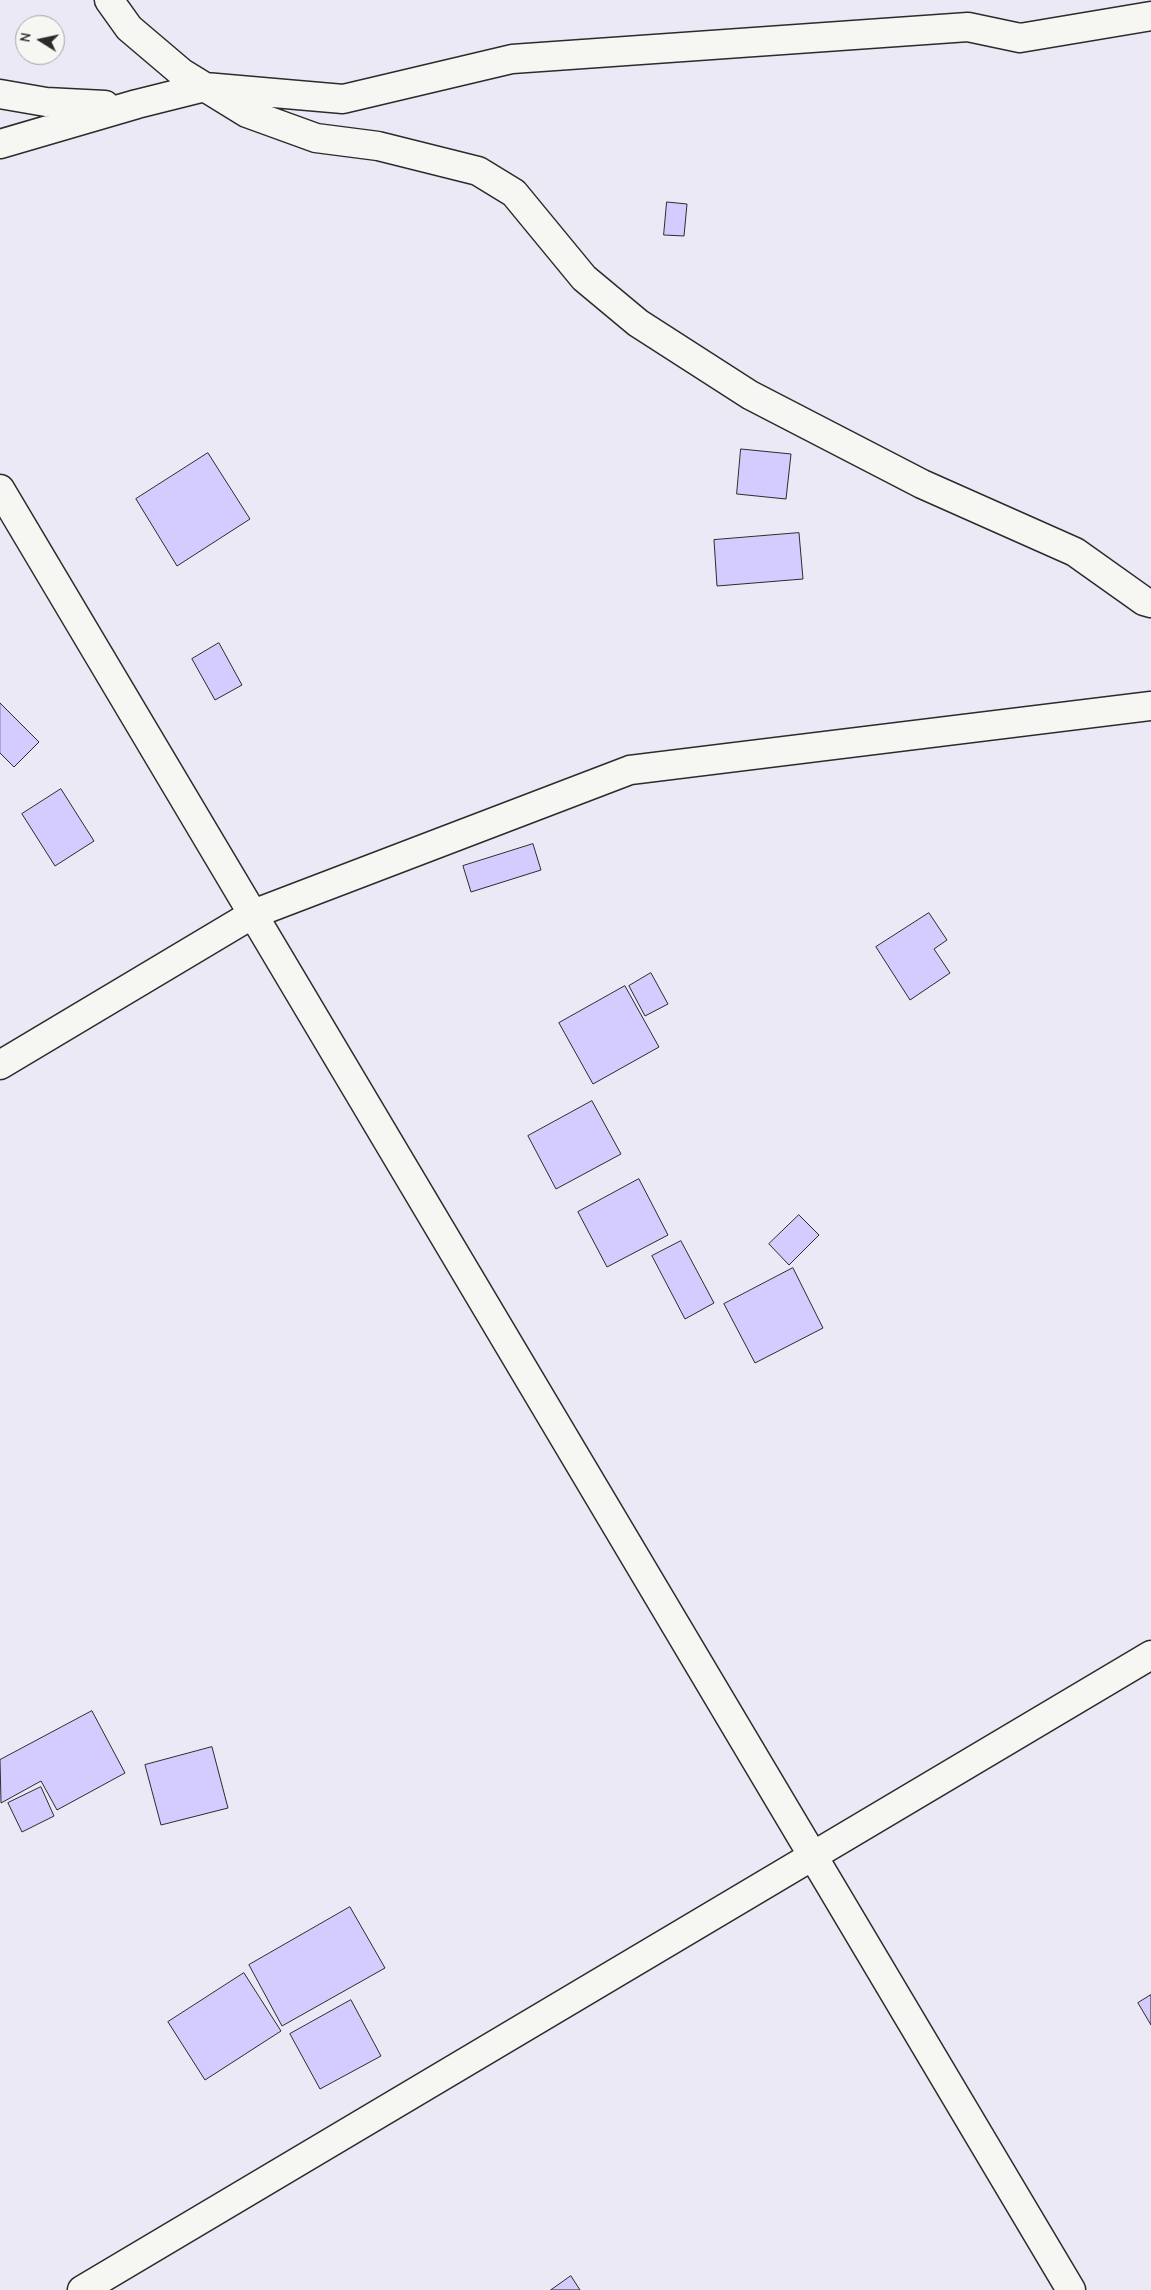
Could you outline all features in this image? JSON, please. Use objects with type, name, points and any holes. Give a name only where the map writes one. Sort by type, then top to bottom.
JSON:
[{"type":"street","points":[[109,0],[129,28],[182,73],[248,113],[316,138],[378,146],[478,170],[514,193],[584,278],[638,323],[759,399],[922,484],[1075,552],[1151,603]]},
{"type":"street","points":[[0,144],[136,104],[205,87],[343,99],[512,59],[968,27],[1020,38],[1151,16]]},
{"type":"street","points":[[0,94],[46,102],[87,106],[136,104]]},
{"type":"street","points":[[0,489],[1072,2290]]},
{"type":"street","points":[[0,1065],[253,914],[630,770],[1151,706]]},
{"type":"street","points":[[82,2290],[812,1854],[1151,1655]]},
{"type":"building","points":[[667,202],[687,204],[684,236],[664,235]]},
{"type":"building","points":[[741,449],[791,454],[786,499],[737,494]]},
{"type":"building","points":[[208,453],[250,519],[177,566],[136,499]]},
{"type":"building","points":[[799,533],[803,579],[717,586],[714,540]]},
{"type":"building","points":[[219,643],[242,685],[215,700],[192,659]]},
{"type":"building","points":[[0,703],[39,742],[14,767],[0,753]]},
{"type":"building","points":[[61,789],[94,841],[55,866],[22,814]]},
{"type":"building","points":[[533,844],[541,870],[471,892],[463,866]]},
{"type":"building","points":[[929,913],[947,940],[934,949],[950,973],[910,1000],[876,947]]},
{"type":"building","points":[[651,973],[668,1004],[645,1016],[629,986]]},
{"type":"building","points":[[625,986],[659,1047],[593,1084],[559,1023]]},
{"type":"building","points":[[592,1101],[621,1154],[556,1189],[528,1136]]},
{"type":"building","points":[[639,1179],[668,1235],[607,1267],[578,1212]]},
{"type":"building","points":[[799,1215],[819,1235],[789,1265],[769,1244]]},
{"type":"building","points":[[681,1241],[714,1303],[685,1319],[652,1256]]},
{"type":"building","points":[[793,1268],[823,1328],[755,1363],[724,1304]]},
{"type":"building","points":[[92,1711],[125,1773],[57,1810],[41,1781],[1,1803],[0,1760]]},
{"type":"building","points":[[212,1747],[228,1808],[161,1825],[145,1765]]},
{"type":"building","points":[[41,1787],[54,1816],[22,1832],[8,1803]]},
{"type":"building","points":[[350,1907],[385,1968],[282,2026],[249,1965]]},
{"type":"building","points":[[244,1973],[281,2031],[205,2080],[168,2022]]},
{"type":"building","points":[[1151,1995],[1151,2025],[1138,2003]]},
{"type":"building","points":[[351,2000],[381,2056],[320,2089],[290,2034]]},
{"type":"building","points":[[571,2276],[580,2290],[551,2290]]}]
